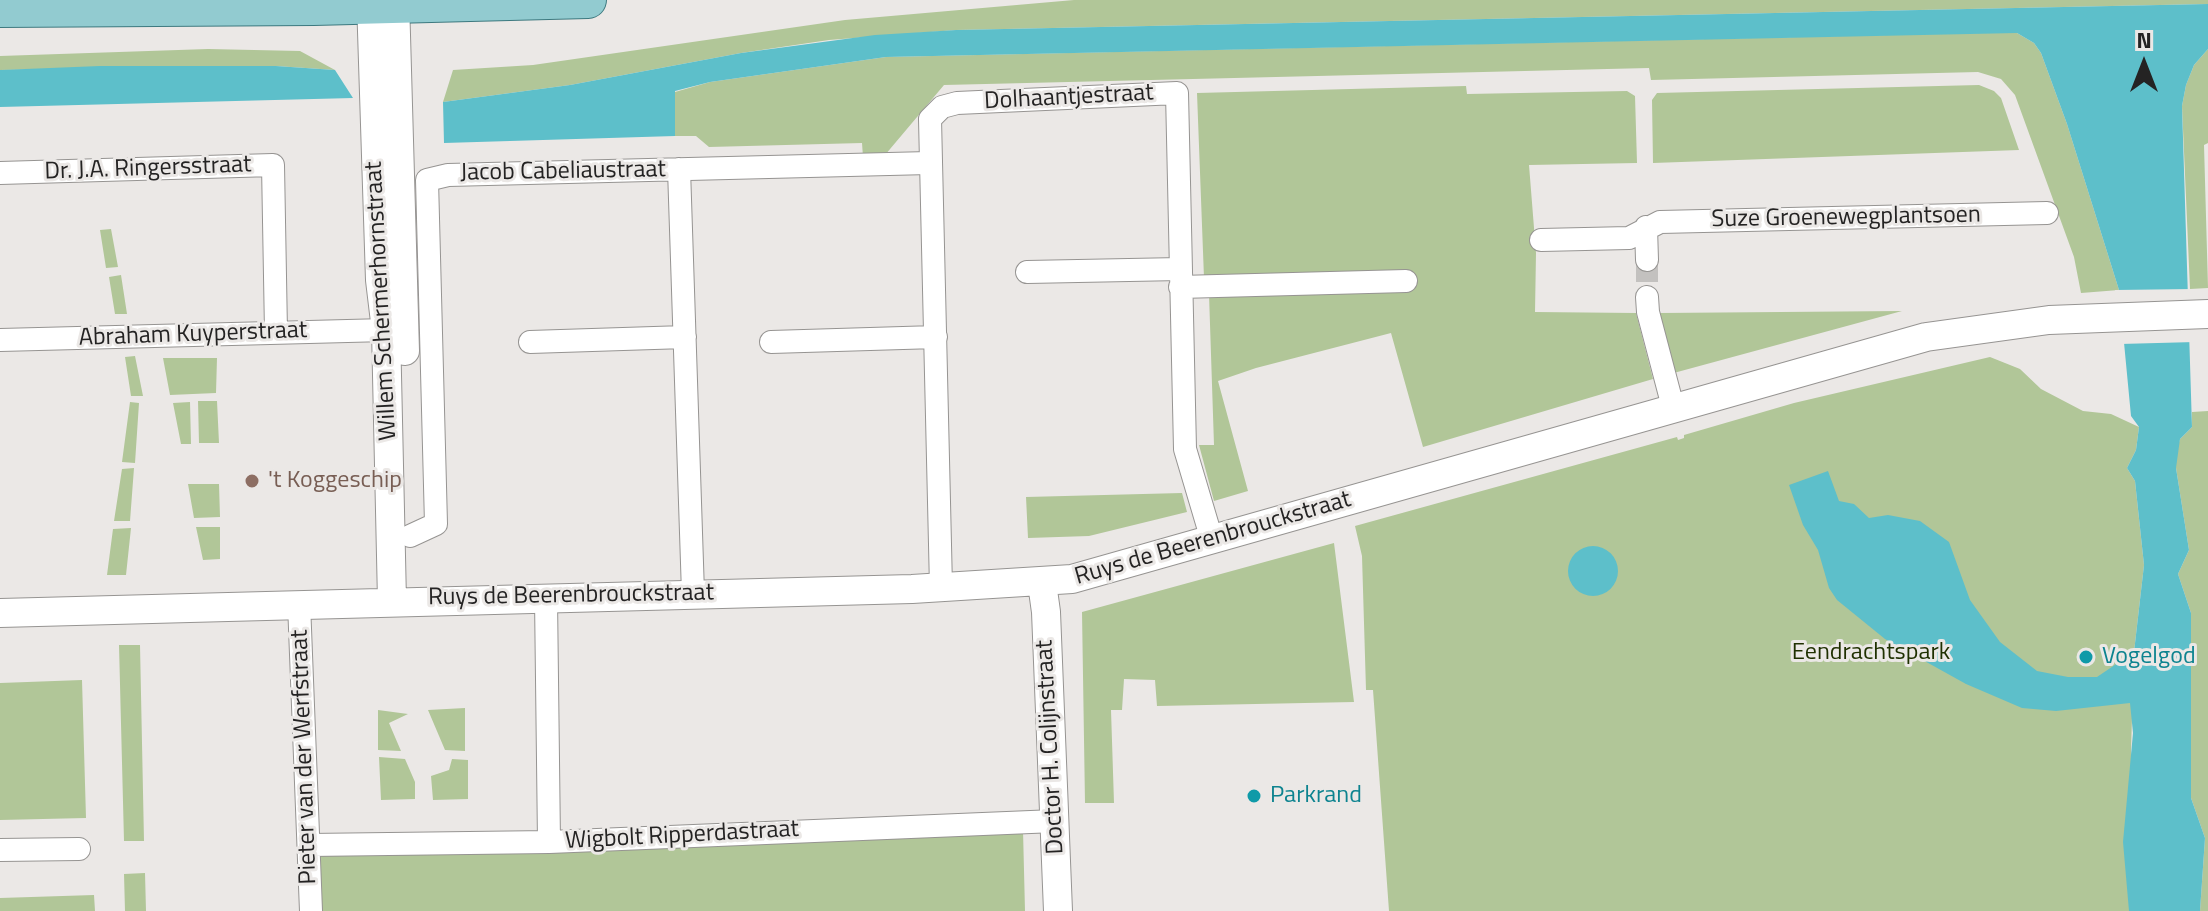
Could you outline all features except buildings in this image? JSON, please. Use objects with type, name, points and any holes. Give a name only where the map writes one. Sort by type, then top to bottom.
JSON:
[{"type":"main road","points":[[0,9],[588,0]]},
{"type":"street","name":"Willem Schermerhornstraat","points":[[383,3],[380,280],[401,537]]},
{"type":"street","name":"Willem Schermerhornstraat","points":[[383,3],[402,601]]},
{"type":"street","name":"Dolhaantjestraat","points":[[929,163],[930,119],[942,107],[957,103],[1177,93],[1185,449],[1212,540]]},
{"type":"street","name":"Jacob Cabeliaustraat","points":[[401,537],[436,524],[427,180],[448,175],[929,163]]},
{"type":"street","points":[[929,163],[941,587]]},
{"type":"street","name":"Dr. J.A. Ringersstraat","points":[[0,173],[273,165],[276,332]]},
{"type":"street","points":[[679,169],[693,593]]},
{"type":"street","name":"Suze Groenewegplantsoen","points":[[1541,240],[1629,238],[1660,222],[2047,213]]},
{"type":"street","points":[[1646,227],[1647,260]]},
{"type":"street","points":[[1027,272],[1406,281]]},
{"type":"street","points":[[1647,297],[1648,312],[1673,407]]},
{"type":"street","name":"Ruys de Beerenbrouckstraat","points":[[0,613],[941,587],[1072,579],[1673,407],[1948,332],[2049,320],[2208,314]]},
{"type":"street","name":"Abraham Kuyperstraat","points":[[0,340],[386,330]]},
{"type":"street","points":[[530,342],[685,337]]},
{"type":"street","points":[[771,342],[936,337]]},
{"type":"street","name":"Doctor H. Colijnstraat","points":[[1042,583],[1058,911]]},
{"type":"street","points":[[546,598],[549,842]]},
{"type":"street","name":"Pieter van der Werfstraat","points":[[299,603],[311,911]]},
{"type":"street","name":"Wigbolt Ripperdastraat","points":[[309,845],[549,842],[1055,821]]},
{"type":"street","points":[[0,850],[79,849]]},
{"type":"green space","points":[[1074,0],[2208,0],[2208,4],[956,30],[829,40],[570,85],[443,102],[453,70],[533,65],[845,20]]},
{"type":"green space","points":[[2017,33],[2034,43],[2041,53],[2067,124],[2119,290],[2081,293],[2074,257],[2015,95],[2001,79],[1978,72],[1651,80],[1649,68],[944,85],[885,155],[863,157],[862,143],[709,147],[696,136],[675,136],[675,92],[710,82],[886,57]]},
{"type":"green space","points":[[208,49],[300,51],[335,70],[276,66],[0,70],[0,56]]},
{"type":"green space","points":[[2208,49],[2208,143],[2204,145],[2208,288],[2190,289],[2182,106],[2194,65]]},
{"type":"green space","points":[[1979,85],[1994,91],[2001,98],[2019,150],[1653,163],[1652,100],[1657,93]]},
{"type":"green space","points":[[1466,86],[1467,94],[1627,91],[1635,96],[1637,163],[1529,165],[1536,253],[1535,312],[1636,313],[1653,379],[1423,447],[1391,333],[1256,368],[1218,381],[1248,491],[1214,501],[1199,445],[1214,445],[1197,93]]},
{"type":"green space","points":[[111,229],[118,267],[106,268],[100,230]]},
{"type":"green space","points":[[121,275],[127,314],[115,314],[109,277]]},
{"type":"green space","points":[[1902,311],[1670,374],[1660,313]]},
{"type":"green space","points":[[135,356],[143,396],[131,396],[125,357]]},
{"type":"green space","name":"Eendrachtspark","points":[[1990,357],[2020,369],[2041,389],[2083,411],[2111,414],[2139,427],[2136,450],[2127,468],[2135,481],[2144,565],[2134,652],[2131,751],[2145,911],[1389,911],[1373,690],[1366,690],[1362,556],[1355,526],[1677,437],[1678,440],[1684,435],[1794,403]]},
{"type":"green space","points":[[163,358],[217,358],[216,393],[170,395]]},
{"type":"green space","points":[[198,401],[217,401],[219,443],[199,443]]},
{"type":"green space","points":[[130,402],[139,403],[135,463],[122,462]]},
{"type":"green space","points":[[190,402],[191,444],[181,444],[173,403]]},
{"type":"green space","points":[[2208,411],[2208,911],[2200,911],[2205,838],[2191,798],[2191,613],[2178,574],[2189,550],[2176,453],[2180,439],[2192,427],[2192,412]]},
{"type":"green space","points":[[134,468],[130,521],[114,521],[122,469]]},
{"type":"green space","points":[[188,484],[219,484],[220,517],[194,518]]},
{"type":"green space","points":[[1182,493],[1187,512],[1089,536],[1028,538],[1026,497]]},
{"type":"green space","points":[[196,527],[220,527],[220,559],[203,560]]},
{"type":"green space","points":[[131,528],[126,575],[107,575],[113,529]]},
{"type":"green space","points":[[1334,543],[1354,702],[1157,706],[1155,680],[1124,679],[1122,710],[1111,710],[1114,803],[1085,803],[1082,612]]},
{"type":"green space","points":[[119,645],[140,645],[144,841],[124,841]]},
{"type":"green space","points":[[82,680],[86,818],[0,820],[0,683]]},
{"type":"green space","points":[[465,708],[465,751],[445,750],[428,710]]},
{"type":"green space","points":[[378,710],[408,714],[389,723],[401,751],[378,750]]},
{"type":"green space","points":[[379,757],[405,759],[415,782],[415,799],[381,800]]},
{"type":"green space","points":[[452,759],[468,760],[468,799],[433,800],[431,776],[449,770]]},
{"type":"green space","points":[[1023,830],[1025,911],[321,911],[319,850]]},
{"type":"green space","points":[[145,873],[146,911],[125,911],[124,874]]},
{"type":"green space","points":[[94,895],[95,911],[0,911],[0,898]]},
{"type":"water","points":[[2208,4],[2208,49],[2194,65],[2182,106],[2192,427],[2180,439],[2176,468],[2189,550],[2178,574],[2191,613],[2191,798],[2205,838],[2200,911],[2129,911],[2123,842],[2133,733],[2130,703],[2056,711],[2022,708],[1966,684],[1885,639],[1837,600],[1829,588],[1818,550],[1803,525],[1789,485],[1828,471],[1839,501],[1854,504],[1869,518],[1888,515],[1920,521],[1949,542],[1970,600],[2000,642],[2037,671],[2068,677],[2097,677],[2134,652],[2144,565],[2135,481],[2127,468],[2136,450],[2139,427],[2131,416],[2119,290],[2067,124],[2041,53],[2034,43],[2017,33],[886,57],[710,82],[675,91],[675,136],[444,143],[443,102],[570,85],[741,53],[875,35],[956,30]]},
{"type":"water","points":[[100,66],[276,66],[335,70],[353,98],[0,107],[0,70]]},
{"type":"water","points":[[1593,546],[1611,553],[1618,571],[1611,589],[1593,596],[1575,589],[1568,571],[1575,553]]},
{"type":"pier","points":[[2194,289],[2195,342],[2120,344],[2115,290]]},
{"type":"tunnel","points":[[1647,260],[1647,297]]},
{"type":"place","name":"'t Koggeschip","points":[[252,481]]},
{"type":"place","name":"Vogelgod","points":[[2086,657]]},
{"type":"place","name":"Parkrand","points":[[1254,796]]}]
